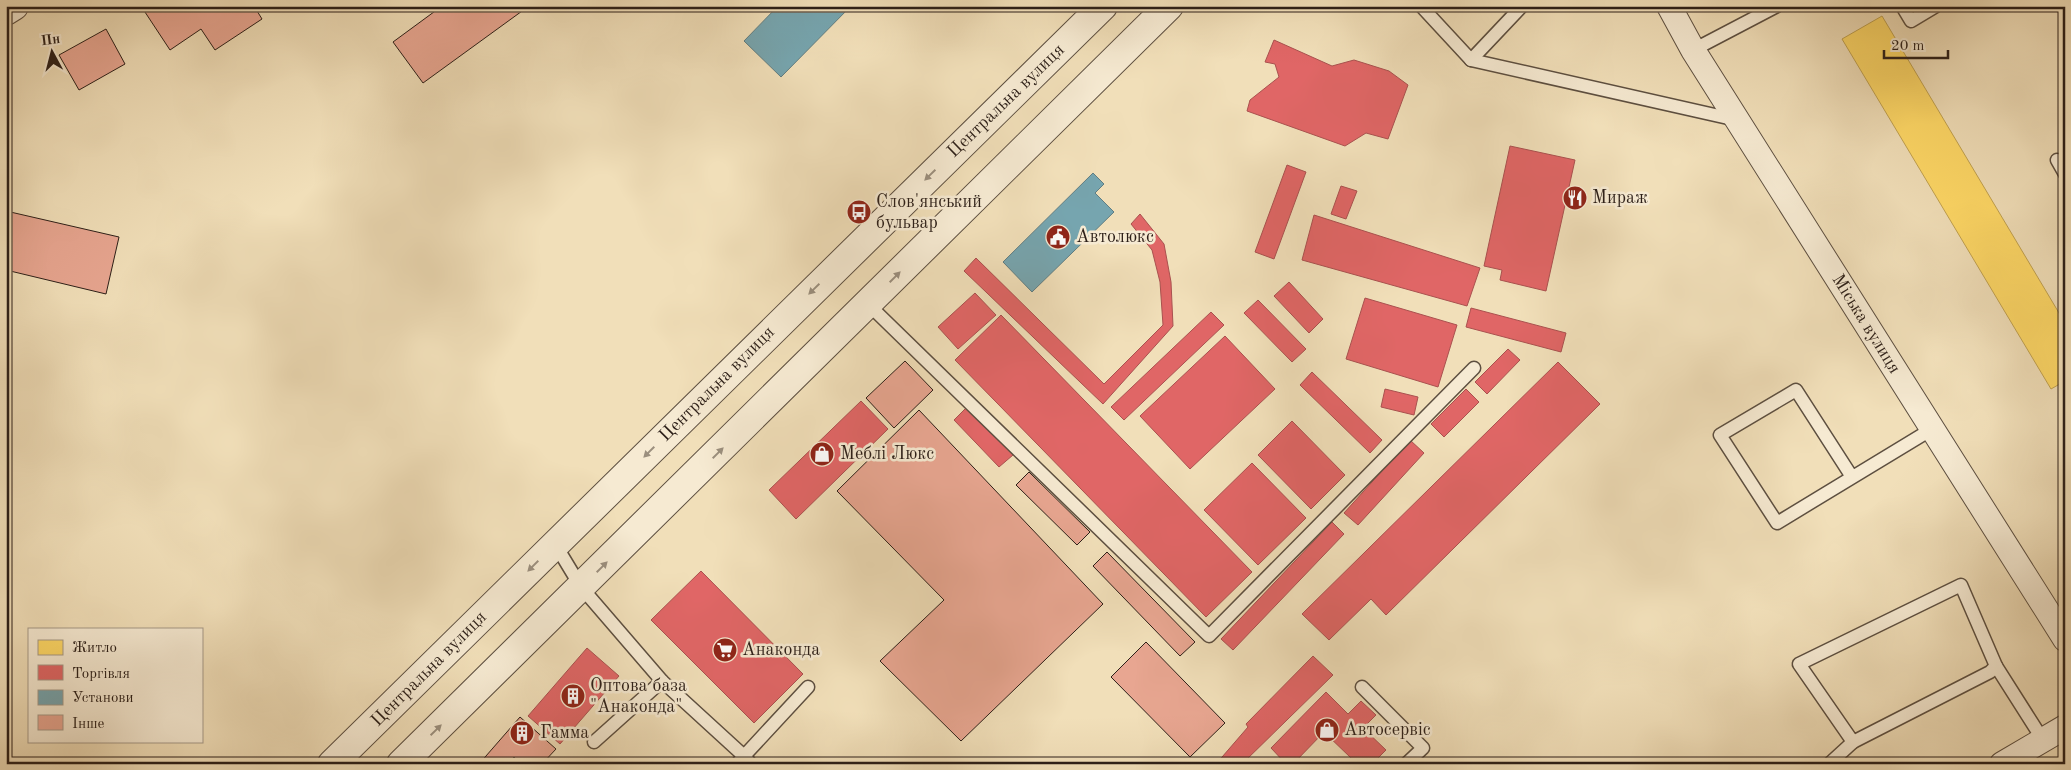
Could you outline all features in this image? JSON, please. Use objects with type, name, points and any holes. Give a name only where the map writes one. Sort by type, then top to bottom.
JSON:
[{"type":"street","points":[[6,10],[14,6]]},
{"type":"street","name":"Центральна вулиця","points":[[332,764],[1103,6]]},
{"type":"street","points":[[401,764],[1169,6]]},
{"type":"street","name":"Міська вулиця","points":[[1669,6],[1693,50],[2065,640]]},
{"type":"street","points":[[2002,764],[2065,727]]},
{"type":"lane","points":[[1420,6],[1471,60],[1738,120]]},
{"type":"lane","points":[[1471,60],[1522,6]]},
{"type":"lane","points":[[1693,50],[1777,6]]},
{"type":"lane","points":[[1902,6],[1911,21],[1936,6]]},
{"type":"lane","points":[[2057,160],[2065,174]]},
{"type":"lane","points":[[868,304],[1209,636],[1474,368]]},
{"type":"lane","points":[[1852,477],[1796,390],[1720,435],[1777,523],[1932,429]]},
{"type":"lane","points":[[555,544],[582,587],[662,681],[744,761],[808,687]]},
{"type":"lane","points":[[1853,742],[1799,664],[1961,585],[1996,666],[2043,740]]},
{"type":"lane","points":[[1829,764],[1853,742],[1990,672],[1996,666]]},
{"type":"lane","points":[[594,742],[662,681]]},
{"type":"lane","points":[[1362,687],[1422,748],[1406,764]]},
{"type":"building: Житло","points":[[1882,16],[2065,323],[2065,381],[2051,389],[1842,39]]},
{"type":"building: Торгівля","points":[[1274,40],[1332,66],[1354,60],[1389,71],[1408,85],[1388,139],[1366,133],[1345,146],[1247,111],[1250,100],[1279,77],[1275,64],[1265,62]]},
{"type":"building: Торгівля","points":[[1510,146],[1575,160],[1546,291],[1500,280],[1502,270],[1484,266]]},
{"type":"building: Торгівля","points":[[1287,165],[1306,172],[1274,259],[1255,252]]},
{"type":"building: Торгівля","points":[[1341,186],[1357,191],[1346,219],[1331,214]]},
{"type":"building: Торгівля","points":[[1140,214],[1164,244],[1171,282],[1173,326],[1103,404],[964,271],[976,258],[1104,384],[1163,325],[1160,282],[1152,250],[1131,224]]},
{"type":"building: Торгівля","points":[[1314,215],[1480,268],[1467,306],[1302,260]]},
{"type":"building: Торгівля","points":[[1289,282],[1323,319],[1309,333],[1274,296]]},
{"type":"building: Торгівля","points":[[975,293],[996,315],[958,349],[938,327]]},
{"type":"building: Торгівля","points":[[1365,298],[1457,325],[1438,387],[1346,359]]},
{"type":"building: Торгівля","points":[[1258,300],[1306,349],[1292,362],[1244,313]]},
{"type":"building: Торгівля","points":[[1471,308],[1566,333],[1561,352],[1466,327]]},
{"type":"building: Торгівля","points":[[1211,312],[1224,325],[1124,420],[1111,407]]},
{"type":"building: Торгівля","points":[[1001,315],[1252,572],[1206,617],[955,360]]},
{"type":"building: Торгівля","points":[[1225,336],[1275,389],[1190,469],[1140,416]]},
{"type":"building: Торгівля","points":[[1508,349],[1520,360],[1487,394],[1475,382]]},
{"type":"building: Торгівля","points":[[1558,362],[1600,404],[1386,615],[1371,599],[1329,640],[1302,614]]},
{"type":"building: Торгівля","points":[[1312,372],[1382,440],[1370,453],[1300,385]]},
{"type":"building: Торгівля","points":[[1385,389],[1418,397],[1414,415],[1381,407]]},
{"type":"building: Торгівля","points":[[1466,389],[1479,402],[1444,437],[1431,424]]},
{"type":"building: Торгівля","points":[[861,401],[888,429],[796,519],[769,490]]},
{"type":"building: Торгівля","points":[[967,407],[1013,455],[999,467],[954,420]]},
{"type":"building: Торгівля","points":[[1292,421],[1345,475],[1311,509],[1258,455]]},
{"type":"building: Торгівля","points":[[1410,440],[1424,453],[1358,525],[1344,513]]},
{"type":"building: Торгівля","points":[[1252,463],[1306,518],[1258,565],[1204,510]]},
{"type":"building: Торгівля","points":[[1332,522],[1344,534],[1233,650],[1221,639]]},
{"type":"building: Торгівля","points":[[701,571],[803,674],[754,723],[651,620]]},
{"type":"building: Торгівля","name":"Оптова база \"Анаконда\"","points":[[587,648],[619,676],[560,744],[528,716]]},
{"type":"building: Торгівля","points":[[1313,656],[1333,675],[1242,764],[1216,764],[1248,727],[1246,724]]},
{"type":"building: Торгівля","name":"Автосервіс","points":[[1326,692],[1348,714],[1361,701],[1376,715],[1363,728],[1386,750],[1372,764],[1345,764],[1351,758],[1324,732],[1293,764],[1286,764],[1271,748]]},
{"type":"building: Установи","points":[[778,6],[851,6],[781,77],[744,41]]},
{"type":"building: Установи","name":"Автолюкс","points":[[1093,173],[1104,184],[1095,193],[1114,212],[1032,292],[1003,262]]},
{"type":"building: Інше","points":[[141,6],[254,6],[262,19],[215,50],[201,29],[170,50]]},
{"type":"building: Інше","points":[[442,6],[529,6],[423,83],[393,42]]},
{"type":"building: Інше","points":[[106,29],[125,64],[79,90],[59,55]]},
{"type":"building: Інше","points":[[6,211],[119,237],[106,294],[6,270]]},
{"type":"building: Інше","points":[[905,361],[933,390],[894,428],[866,398]]},
{"type":"building: Інше","points":[[919,410],[1103,604],[961,741],[880,661],[944,600],[837,491]]},
{"type":"building: Інше","points":[[1029,472],[1090,532],[1077,545],[1016,485]]},
{"type":"building: Інше","points":[[1107,552],[1195,642],[1180,656],[1093,566]]},
{"type":"building: Інше","points":[[1146,642],[1225,723],[1190,757],[1111,677]]},
{"type":"building: Інше","name":"Гамма","points":[[520,717],[556,749],[542,764],[521,764],[514,757],[508,764],[479,764]]},
{"type":"place","name":"Мираж","points":[[1575,198]]},
{"type":"place","name":"Слов'янський бульвар","points":[[859,212]]},
{"type":"place","name":"Автолюкс","points":[[1058,237]]},
{"type":"place","name":"Меблі Люкс","points":[[822,454]]},
{"type":"place","name":"Анаконда","points":[[725,650]]},
{"type":"place","name":"Оптова база \"Анаконда\"","points":[[573,696]]},
{"type":"place","name":"Автосервіс","points":[[1327,730]]},
{"type":"place","name":"Гамма","points":[[522,733]]}]
